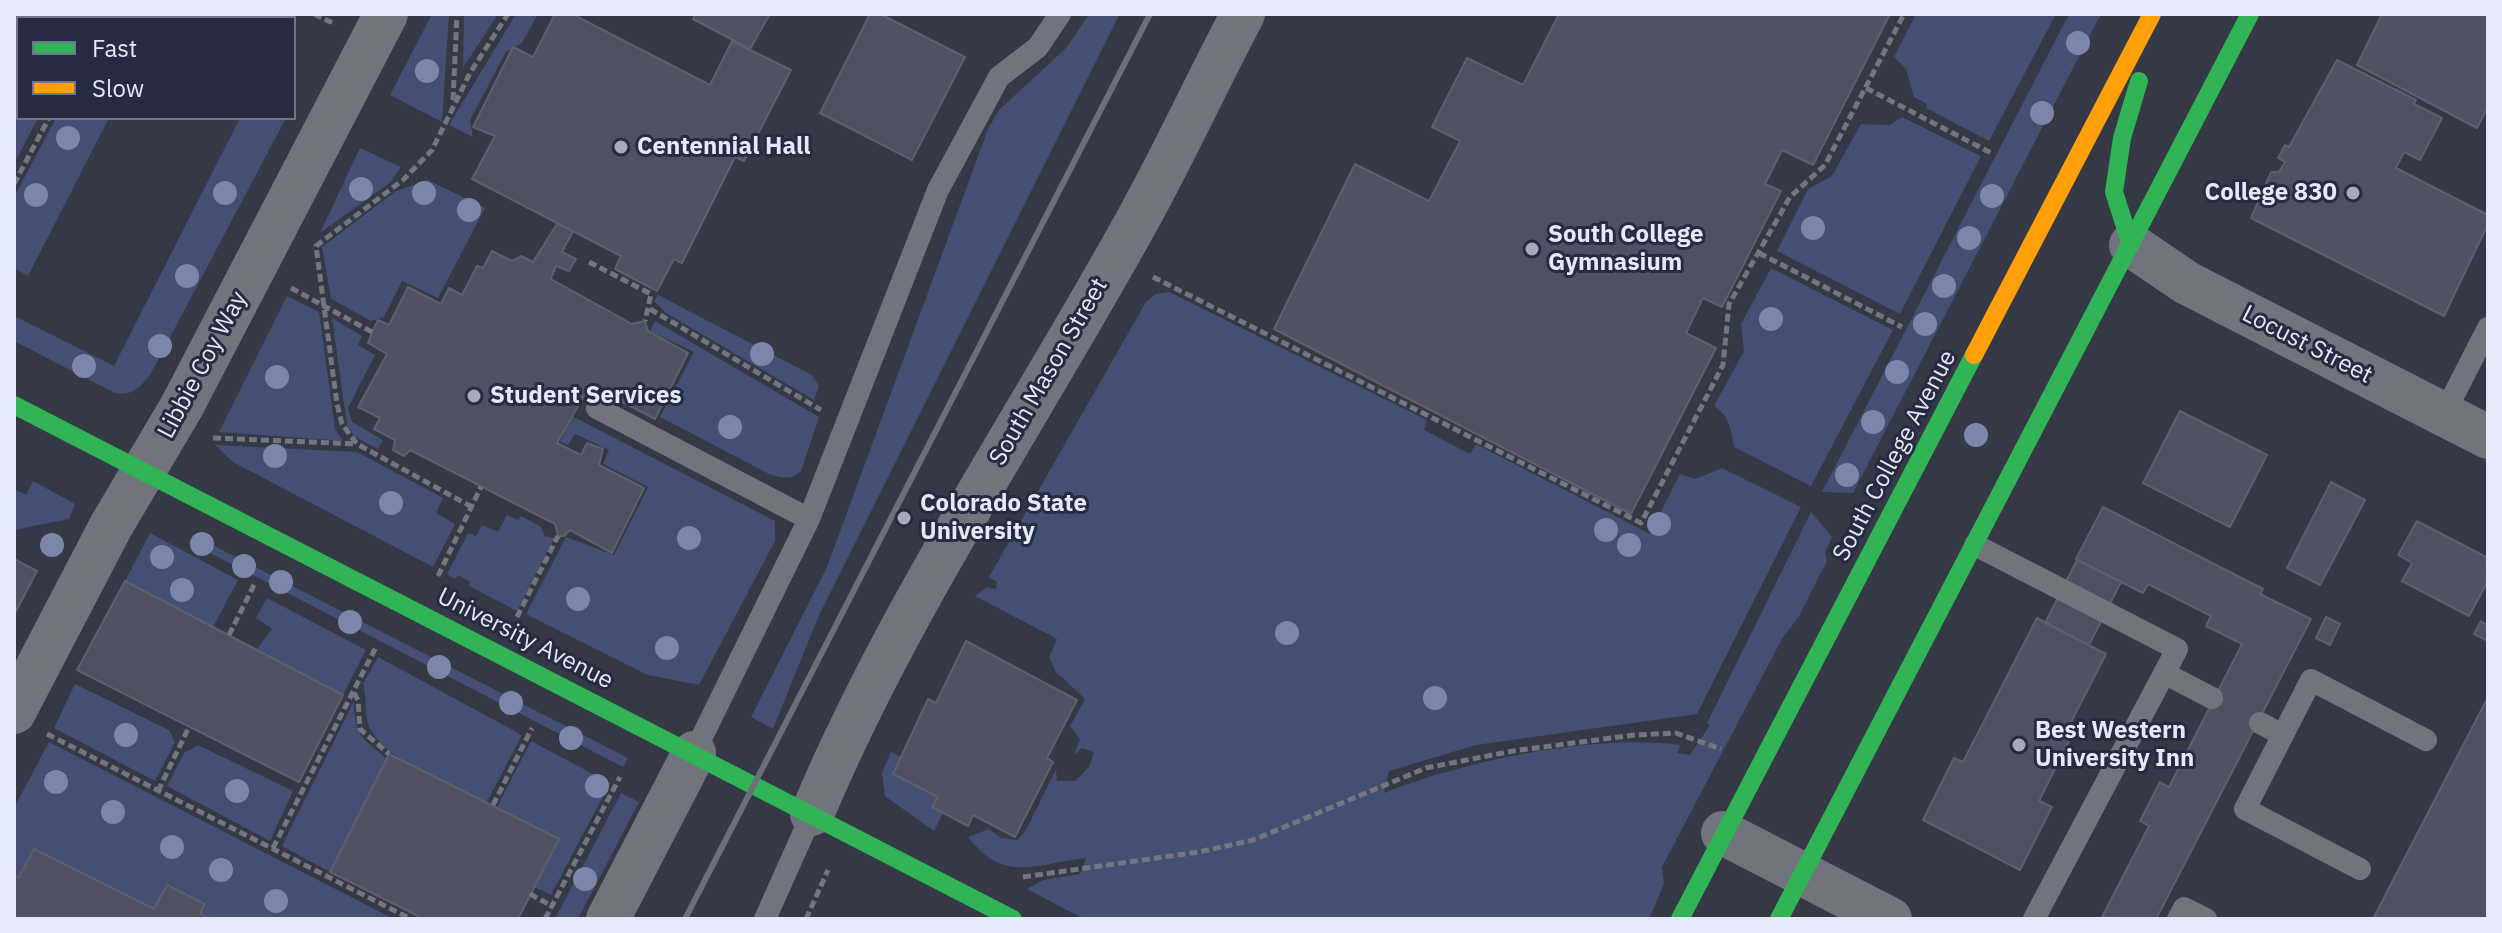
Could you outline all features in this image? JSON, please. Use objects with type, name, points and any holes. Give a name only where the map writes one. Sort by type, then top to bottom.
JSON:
[{"type":"main road","name":"South College Avenue","points":[[1680,919],[2152,14]]},
{"type":"main road","points":[[2131,245],[2114,192],[2122,138],[2159,14]]},
{"type":"main road","points":[[1779,919],[2250,14]]},
{"type":"main road","name":"University Avenue","points":[[14,405],[1013,919]]},
{"type":"street","name":"Libbie Coy Way","points":[[28,722],[111,526],[146,471],[386,14]]},
{"type":"street","name":"South Mason Street","points":[[812,814],[839,751],[906,619],[1138,219],[1243,14]]},
{"type":"street","name":"Locust Street","points":[[2131,245],[2187,283],[2488,437]]},
{"type":"street","points":[[608,919],[694,753]]},
{"type":"street","points":[[1723,833],[1890,919]]},
{"type":"lane","points":[[694,753],[809,519],[938,190],[999,77],[1038,47],[1060,14]]},
{"type":"lane","points":[[2444,414],[2488,328]]},
{"type":"lane","points":[[597,408],[809,519]]},
{"type":"lane","points":[[1975,545],[2177,649],[2034,919]]},
{"type":"lane","points":[[2164,673],[2212,698]]},
{"type":"lane","points":[[2360,869],[2245,809],[2311,680],[2426,740]]},
{"type":"lane","points":[[2260,723],[2283,735]]},
{"type":"lane","points":[[765,919],[812,814]]},
{"type":"lane","points":[[2178,919],[2184,908],[2206,919]]},
{"type":"path","points":[[314,14],[341,28]]},
{"type":"path","points":[[453,105],[457,14]]},
{"type":"path","points":[[472,507],[357,444],[342,424],[316,246],[403,180],[432,150],[453,105],[508,14]]},
{"type":"path","points":[[1147,274],[1641,523],[1723,365],[1729,304],[1790,197],[1825,165],[1904,14]]},
{"type":"path","points":[[1866,88],[1991,153]]},
{"type":"path","points":[[14,184],[48,120]]},
{"type":"path","points":[[1759,253],[1902,327]]},
{"type":"path","points":[[589,262],[651,294],[645,321]]},
{"type":"path","points":[[283,284],[372,332]]},
{"type":"path","points":[[650,309],[846,425]]},
{"type":"path","points":[[208,438],[357,444]]},
{"type":"path","points":[[437,577],[481,487]]},
{"type":"path","points":[[517,618],[558,536]]},
{"type":"path","points":[[229,635],[255,583]]},
{"type":"path","points":[[273,848],[376,647]]},
{"type":"path","points":[[353,692],[358,700],[360,729],[389,754]]},
{"type":"path","points":[[28,722],[411,919]]},
{"type":"path","points":[[158,791],[189,727]]},
{"type":"path","points":[[493,805],[532,728]]},
{"type":"path","points":[[1015,879],[1253,840],[1426,768],[1513,751],[1634,735],[1676,733],[1733,754]]},
{"type":"path","points":[[545,919],[620,777]]},
{"type":"path","points":[[806,919],[830,866]]},
{"type":"path","points":[[530,894],[552,906]]},
{"type":"shaded area","points":[[432,14],[449,14],[442,122],[390,95]]},
{"type":"shaded area","points":[[464,14],[498,14],[463,68]]},
{"type":"shaded area","points":[[516,14],[538,14],[522,43],[506,52],[470,120],[473,137],[449,125]]},
{"type":"shaded area","points":[[1089,14],[1119,15],[819,615],[773,729],[751,717],[827,567],[988,129],[999,110],[1067,47]]},
{"type":"shaded area","points":[[1916,14],[2056,14],[1989,141],[1926,108],[1927,104],[1914,97],[1906,69],[1894,57]]},
{"type":"shaded area","points":[[2069,14],[2101,14],[1853,493],[1822,492]]},
{"type":"shaded area","points":[[16,66],[16,120],[37,120],[14,164]]},
{"type":"shaded area","points":[[1902,117],[1981,156],[1900,314],[1777,251],[1808,189],[1832,176],[1861,124],[1890,125]]},
{"type":"shaded area","points":[[55,120],[108,120],[28,276],[14,268],[14,197]]},
{"type":"shaded area","points":[[239,120],[285,120],[150,375],[135,390],[115,393],[14,341],[14,316],[114,366]]},
{"type":"shaded area","points":[[360,148],[401,167],[391,182],[320,233]]},
{"type":"shaded area","points":[[428,180],[485,208],[438,298],[402,281],[384,317],[371,321],[331,299],[322,247],[396,191]]},
{"type":"shaded area","points":[[1771,268],[1893,330],[1811,486],[1734,447],[1727,419],[1714,406],[1744,351],[1741,324]]},
{"type":"shaded area","points":[[1169,292],[1427,420],[1424,430],[1470,454],[1476,444],[1650,534],[1680,474],[1695,479],[1722,468],[1801,507],[1697,714],[1476,745],[1389,771],[1384,793],[1452,770],[1571,746],[1647,742],[1681,745],[1677,753],[1690,755],[1710,725],[1707,723],[1811,512],[1832,537],[1825,552],[1827,561],[1798,618],[1783,637],[1662,867],[1664,884],[1649,919],[1084,919],[1027,889],[1043,880],[1080,874],[1086,858],[1036,866],[1008,866],[981,852],[968,837],[989,829],[1001,838],[1017,840],[1026,830],[1056,770],[1057,781],[1075,781],[1089,767],[1094,752],[1082,748],[1074,755],[1080,739],[1070,726],[1085,699],[1056,672],[1049,657],[1057,639],[975,596],[987,587],[996,589],[997,582],[989,577],[1146,302],[1156,294]]},
{"type":"shaded area","points":[[658,295],[812,375],[819,386],[814,400],[666,313],[654,301]]},
{"type":"shaded area","points":[[287,296],[319,312],[335,429],[343,441],[219,432]]},
{"type":"shaded area","points":[[332,318],[362,336],[358,345],[375,355],[348,408],[352,422],[383,440],[378,449],[355,437],[347,425]]},
{"type":"shaded area","points":[[655,321],[819,417],[801,471],[786,478],[769,474],[660,417],[694,352],[650,331]]},
{"type":"shaded area","points":[[572,416],[775,521],[775,541],[699,685],[648,675],[526,614],[566,537],[614,555],[648,487],[603,464],[609,450],[575,434],[568,445],[560,442]]},
{"type":"shaded area","points":[[215,445],[357,452],[443,498],[436,513],[455,524],[433,567],[233,462]]},
{"type":"shaded area","points":[[33,481],[75,504],[69,519],[14,530],[14,489],[26,495]]},
{"type":"shaded area","points":[[507,515],[518,520],[521,516],[541,527],[545,536],[554,538],[517,611],[469,586],[470,582],[458,575],[455,579],[447,574],[468,533],[476,536],[482,525],[498,532]]},
{"type":"shaded area","points":[[150,533],[238,580],[213,627],[125,581]]},
{"type":"shaded area","points":[[193,535],[628,758],[623,767],[189,542]]},
{"type":"shaded area","points":[[267,598],[366,650],[343,695],[257,649],[272,629],[256,618]]},
{"type":"shaded area","points":[[378,657],[522,735],[487,802],[418,770],[385,747],[373,734],[367,720],[363,684]]},
{"type":"shaded area","points":[[75,684],[169,730],[175,742],[155,781],[54,728]]},
{"type":"shaded area","points":[[354,701],[361,735],[387,759],[330,872],[282,846]]},
{"type":"shaded area","points":[[531,741],[610,783],[551,895],[534,887],[558,839],[497,807]]},
{"type":"shaded area","points":[[49,742],[394,919],[211,919],[200,914],[205,903],[167,886],[154,909],[34,849],[19,877],[14,876],[14,808]]},
{"type":"shaded area","points":[[198,745],[293,791],[270,841],[167,786],[184,753]]},
{"type":"shaded area","points":[[891,752],[901,757],[893,774],[938,797],[933,807],[943,813],[934,831],[885,796],[882,773]]},
{"type":"shaded area","points":[[621,793],[639,802],[578,919],[555,919]]},
{"type":"building","name":"Centennial Hall","points":[[555,14],[572,14],[710,85],[732,41],[791,70],[744,161],[735,157],[682,263],[674,259],[657,291],[615,269],[621,256],[472,179],[495,136],[473,127],[513,47],[533,57]]},
{"type":"building","points":[[695,14],[770,14],[750,49],[693,19]]},
{"type":"building","points":[[870,14],[880,14],[965,57],[912,160],[820,113]]},
{"type":"building","name":"South College Gymnasium","points":[[1559,14],[1890,14],[1813,165],[1782,150],[1765,184],[1781,191],[1722,307],[1703,298],[1686,333],[1716,348],[1631,514],[1274,329],[1355,164],[1429,201],[1460,141],[1432,127],[1467,58],[1523,85]]},
{"type":"building","points":[[2382,14],[2488,14],[2488,107],[2477,128],[2357,65]]},
{"type":"building","name":"College 830","points":[[2337,60],[2416,100],[2414,104],[2442,118],[2420,160],[2404,152],[2396,168],[2488,215],[2488,224],[2444,316],[2251,218],[2271,172],[2279,172],[2285,162],[2278,158],[2285,145],[2289,147]]},
{"type":"building","name":"Student Services","points":[[557,224],[573,231],[562,252],[576,259],[569,271],[556,266],[551,279],[632,324],[645,321],[648,331],[688,353],[655,419],[590,385],[557,443],[581,455],[587,443],[603,449],[599,465],[644,488],[612,553],[570,530],[564,536],[558,536],[555,524],[410,450],[404,456],[393,450],[395,440],[374,429],[380,418],[358,407],[387,354],[368,343],[372,332],[378,320],[389,325],[408,287],[441,304],[449,288],[462,295],[477,266],[483,268],[492,251],[512,261],[521,256],[533,262]]},
{"type":"building","points":[[2180,411],[2267,455],[2230,527],[2143,483]]},
{"type":"building","points":[[2331,482],[2365,500],[2320,585],[2287,568]]},
{"type":"building","points":[[2103,507],[2263,589],[2260,594],[2311,619],[2156,919],[2102,917],[2149,826],[2140,821],[2160,782],[2169,787],[2242,644],[2206,626],[2211,616],[2148,584],[2143,593],[2076,559]]},
{"type":"building","points":[[2417,521],[2486,557],[2488,581],[2469,616],[2402,581],[2412,563],[2398,555]]},
{"type":"building","points":[[14,559],[37,571],[14,615]]},
{"type":"building","points":[[2077,560],[2121,582],[2089,645],[2045,623]]},
{"type":"building","points":[[125,581],[343,695],[299,782],[77,670]]},
{"type":"building","points":[[2326,617],[2340,624],[2330,645],[2316,638]]},
{"type":"building","name":"Best Western University Inn","points":[[2037,618],[2106,654],[2067,730],[2073,733],[2039,801],[2052,807],[2020,870],[1923,820],[1954,758],[1963,762]]},
{"type":"building","points":[[2481,621],[2488,626],[2488,641],[2474,634]]},
{"type":"building","points":[[966,641],[1077,700],[1047,758],[1053,762],[1015,837],[973,815],[968,826],[932,807],[938,797],[893,774],[928,699],[936,703]]},
{"type":"building","points":[[2488,697],[2488,919],[2373,919]]},
{"type":"building","points":[[389,754],[559,839],[518,919],[424,919],[330,872]]},
{"type":"building","points":[[34,849],[154,909],[167,885],[205,904],[200,914],[211,919],[14,919],[14,876],[19,877]]},
{"type":"railway","points":[[685,919],[1150,14]]},
{"type":"traffic: fast","points":[[1779,919],[2250,14]]},
{"type":"traffic: fast","points":[[2131,245],[2114,192],[2122,138],[2139,81]]},
{"type":"traffic: fast","points":[[1680,919],[1974,355]]},
{"type":"traffic: fast","points":[[14,405],[1013,919]]},
{"type":"traffic: slow","points":[[1974,355],[2152,14]]},
{"type":"place","name":"Centennial Hall","points":[[621,147]]},
{"type":"place","name":"College 830","points":[[2353,193]]},
{"type":"place","name":"South College Gymnasium","points":[[1532,249]]},
{"type":"place","name":"Student Services","points":[[474,396]]},
{"type":"place","name":"Colorado State University","points":[[904,518]]},
{"type":"place","name":"Best Western University Inn","points":[[2019,745]]}]
